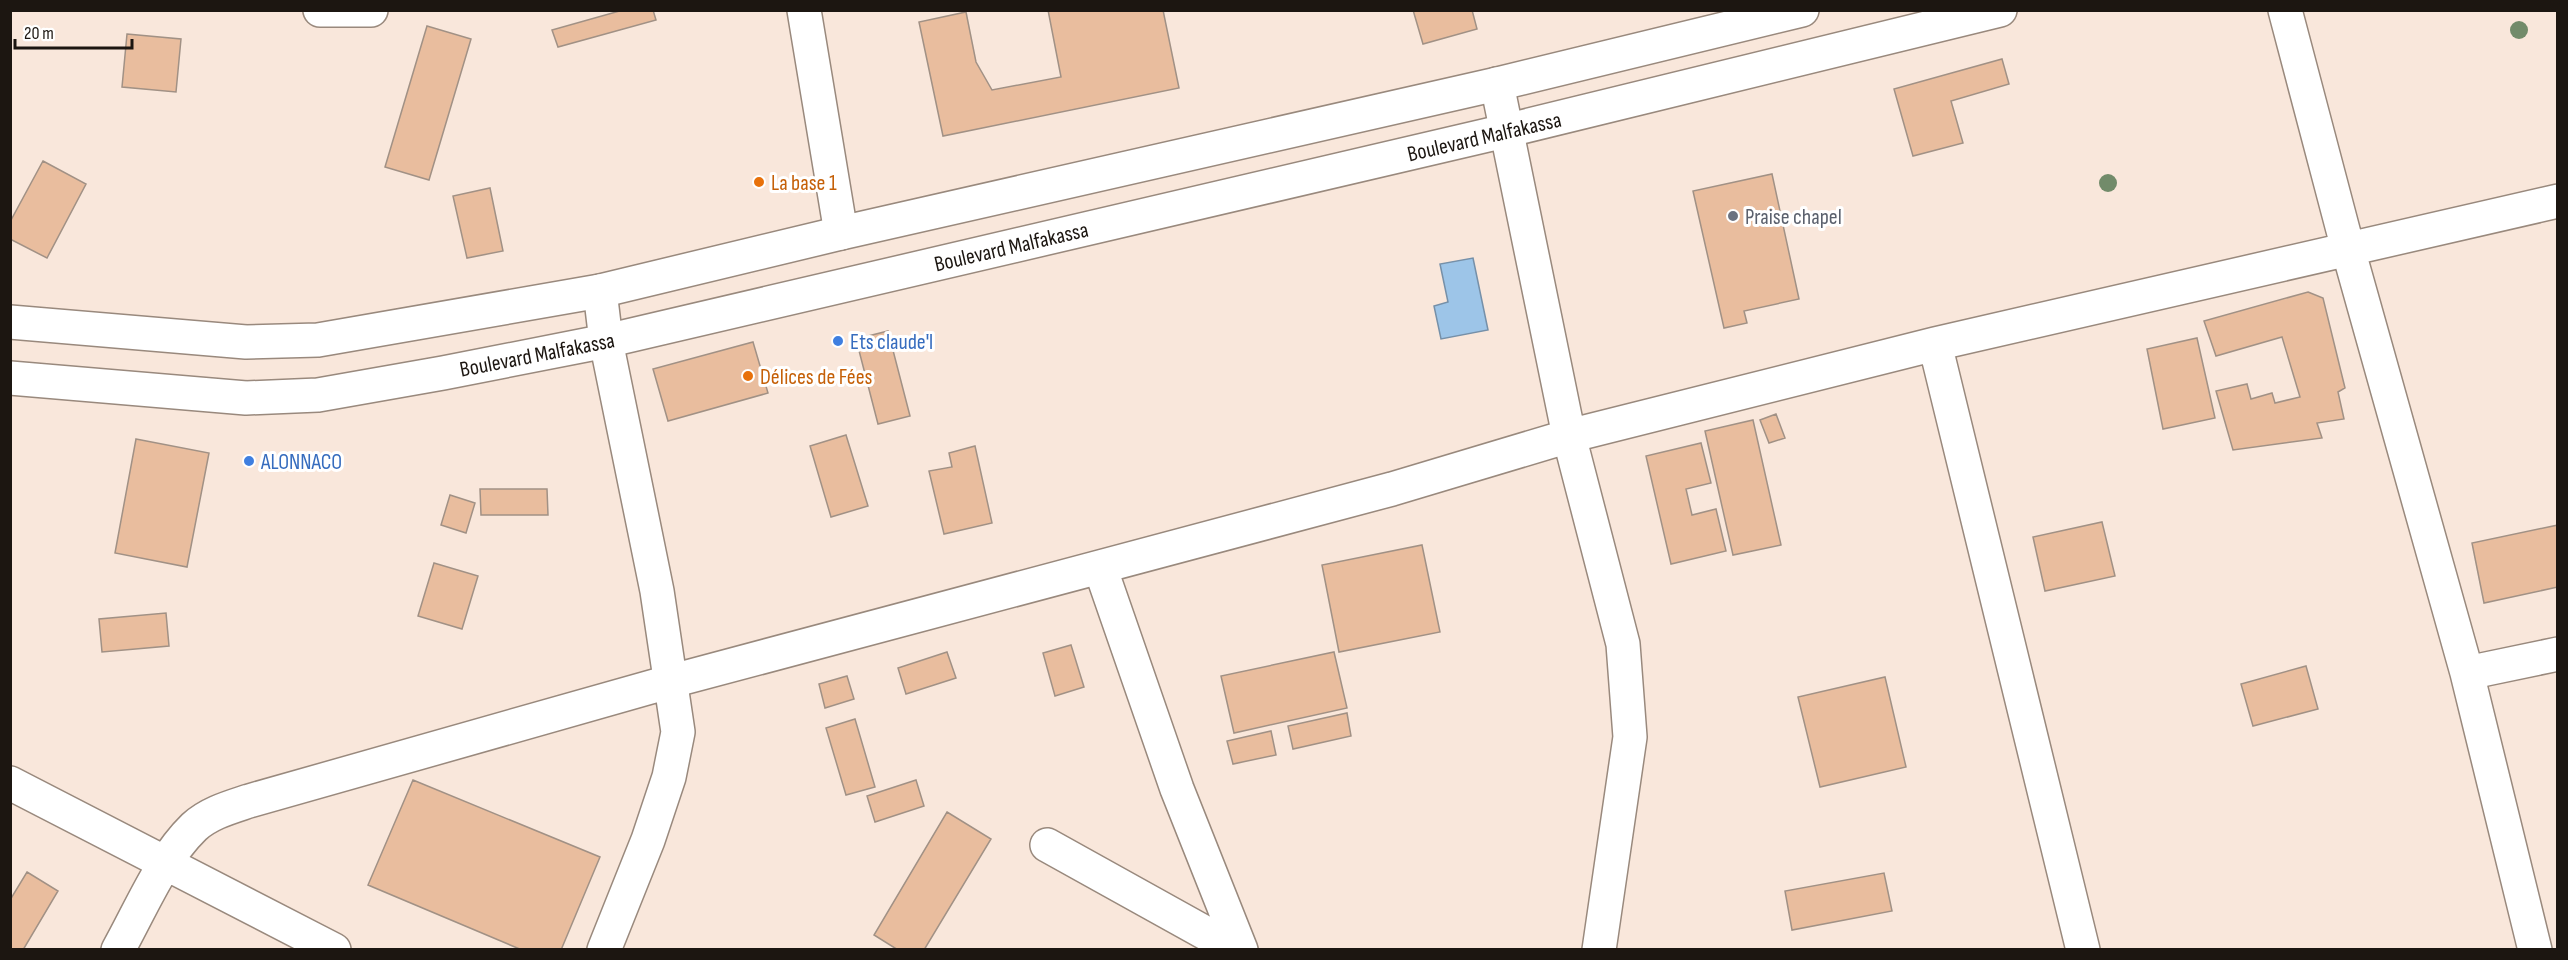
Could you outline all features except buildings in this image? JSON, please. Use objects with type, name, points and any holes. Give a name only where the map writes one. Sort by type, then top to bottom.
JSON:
[{"type":"street","points":[[320,10],[371,10]]},
{"type":"street","points":[[804,10],[842,233]]},
{"type":"street","points":[[10,322],[246,342],[318,340],[600,291],[842,233],[1497,84],[1802,10]]},
{"type":"street","name":"Boulevard Malfakassa","points":[[10,378],[246,398],[318,395],[606,341],[1506,131],[2000,10]]},
{"type":"street","points":[[2285,10],[2348,249],[2467,673],[2535,950]]},
{"type":"street","points":[[1497,84],[1569,436],[1623,644],[1630,737],[1599,950]]},
{"type":"street","points":[[118,950],[166,863],[195,826],[217,812],[672,681],[1392,489],[1569,436],[1935,344],[2558,201]]},
{"type":"street","points":[[600,291],[606,341],[657,591],[678,732],[669,777],[648,840],[604,950]]},
{"type":"street","points":[[1935,344],[2083,950]]},
{"type":"street","points":[[1100,567],[1177,789],[1241,950]]},
{"type":"street","points":[[2467,673],[2558,654]]},
{"type":"street","points":[[10,783],[334,950]]},
{"type":"street","points":[[1047,845],[1236,950]]},
{"type":"water","points":[[1473,258],[1488,330],[1441,339],[1434,306],[1448,302],[1440,264]]},
{"type":"place","name":"La base 1","points":[[759,182]]},
{"type":"place","name":"Praise chapel","points":[[1733,216]]},
{"type":"place","name":"Ets claude'l","points":[[838,341]]},
{"type":"place","name":"Délices de Fées","points":[[748,376]]},
{"type":"place","name":"ALONNACO","points":[[249,461]]}]
